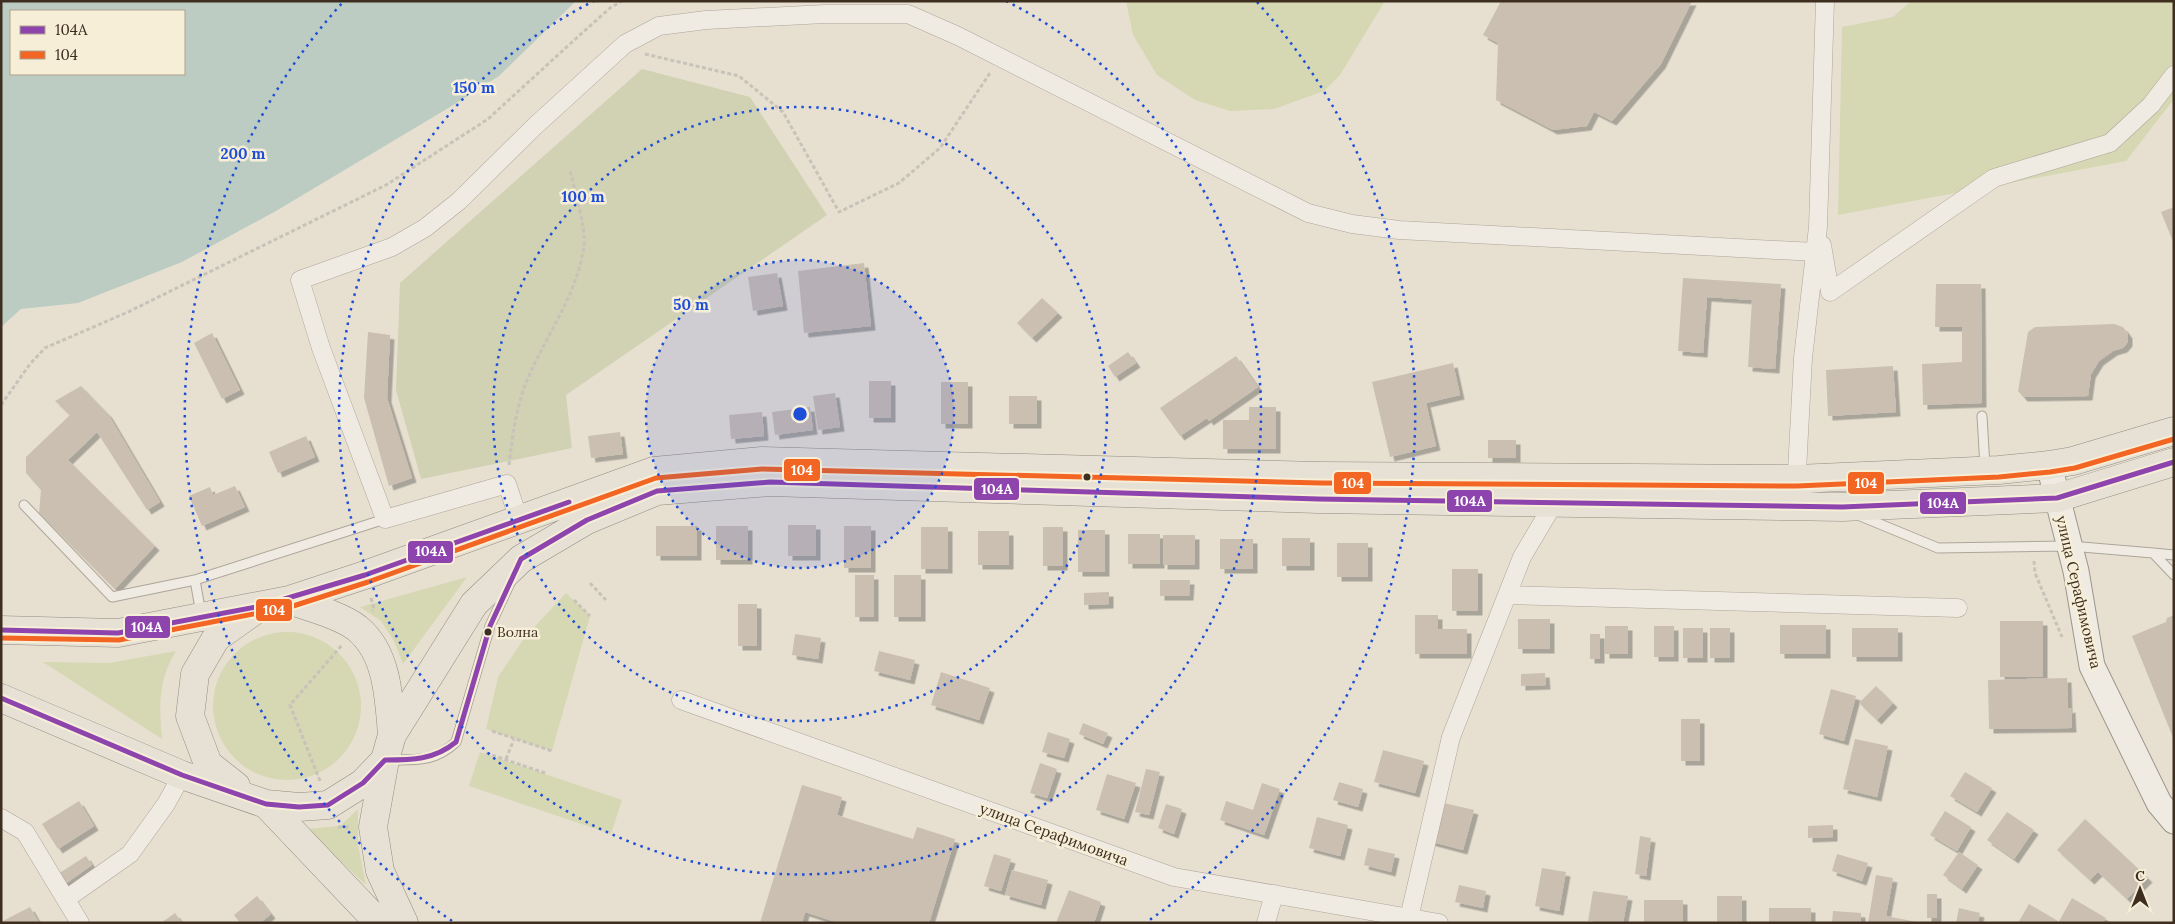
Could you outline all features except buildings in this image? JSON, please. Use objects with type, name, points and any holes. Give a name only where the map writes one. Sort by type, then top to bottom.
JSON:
[{"type":"main road","points":[[1,698],[182,775],[258,801],[299,807],[324,793],[363,783],[389,748],[474,604],[522,559],[587,520],[657,491],[770,482],[1318,499],[1554,503],[1796,492],[1985,470],[2049,465],[2073,461],[2174,432]]},
{"type":"main road","points":[[1,630],[118,633],[289,600],[365,575],[654,471],[762,461],[1320,476],[1796,492],[1842,507],[2057,498],[2174,462]]},
{"type":"main road","points":[[289,600],[323,612],[346,641],[375,651],[387,684],[389,748],[373,827],[380,871],[404,923]]},
{"type":"main road","points":[[182,775],[195,674],[216,638],[261,606]]},
{"type":"main road","points":[[190,716],[208,764],[258,801],[379,923]]},
{"type":"street","points":[[1796,492],[1803,367],[1818,227],[1825,1]]},
{"type":"street","points":[[519,520],[507,484],[385,519],[321,348],[300,280],[392,247],[425,228],[460,202],[534,126],[625,44],[659,26],[706,20],[825,14],[908,14],[958,36],[1000,59],[1308,213],[1352,224],[1399,230],[1676,247],[1815,252]]},
{"type":"street","points":[[1818,227],[1830,292],[1994,178],[2110,143],[2151,105],[2174,75]]},
{"type":"street","name":"улица Серафимовича","points":[[2049,465],[2070,546],[2092,666],[2158,803],[2174,821]]},
{"type":"street","points":[[1409,918],[1451,737],[1522,557],[1554,503]]},
{"type":"street","points":[[1508,595],[1958,608]]},
{"type":"street","name":"улица Серафимовича","points":[[681,700],[1174,877],[1439,923]]},
{"type":"street","points":[[66,899],[130,854],[166,804],[182,775]]},
{"type":"street","points":[[1,818],[25,832],[80,923]]},
{"type":"street","points":[[1266,923],[1274,894]]},
{"type":"lane","points":[[1982,416],[1985,470]]},
{"type":"lane","points":[[24,505],[112,597],[195,580],[385,519]]},
{"type":"lane","points":[[1842,507],[1938,548],[2070,546],[2174,555]]},
{"type":"lane","points":[[2153,553],[2174,575]]},
{"type":"lane","points":[[389,748],[423,760],[445,753],[456,742],[490,626],[522,559]]},
{"type":"lane","points":[[195,580],[202,618]]},
{"type":"path","points":[[1,405],[30,364],[45,348],[128,312],[386,185],[488,120],[610,8],[622,1]]},
{"type":"path","points":[[625,44],[641,54],[739,76],[783,112],[840,212],[899,183],[940,148],[1000,59]]},
{"type":"path","points":[[507,484],[516,422],[525,384],[569,296],[584,245],[577,199],[570,171]]},
{"type":"path","points":[[365,575],[374,609],[290,705],[339,828],[373,827]]},
{"type":"path","points":[[590,583],[606,600]]},
{"type":"path","points":[[574,600],[590,616]]},
{"type":"path","points":[[492,731],[552,751]]},
{"type":"path","points":[[506,759],[514,739]]},
{"type":"path","points":[[486,753],[545,773]]},
{"type":"path","points":[[324,793],[328,777]]},
{"type":"path","points":[[311,784],[324,793]]},
{"type":"green space","points":[[1126,1],[1385,1],[1340,75],[1324,91],[1274,109],[1230,111],[1195,100],[1157,75],[1133,35]]},
{"type":"green space","points":[[1911,1],[2174,1],[2174,99],[2126,161],[1838,215],[1842,27],[1893,17]]},
{"type":"green space","points":[[642,69],[750,97],[827,215],[566,395],[572,448],[421,479],[396,390],[400,283]]},
{"type":"green space","points":[[467,577],[403,664],[394,641],[381,621],[360,607]]},
{"type":"green space","points":[[566,593],[590,616],[552,751],[486,729],[498,677],[525,637]]},
{"type":"green space","points":[[287,632],[315,638],[339,654],[355,678],[361,706],[355,734],[339,758],[315,774],[287,780],[259,774],[235,758],[219,734],[213,706],[219,678],[235,654],[259,638]]},
{"type":"green space","points":[[176,651],[166,672],[161,694],[162,739],[43,662],[109,663]]},
{"type":"green space","points":[[480,752],[622,800],[611,834],[469,786]]},
{"type":"green space","points":[[358,809],[358,845],[366,885],[306,829],[340,826]]},
{"type":"shaded area","points":[[1,1],[576,1],[499,76],[276,211],[182,262],[78,303],[21,309],[1,327]]},
{"type":"transit line","name":"104","points":[[1,638],[119,640],[290,607],[368,582],[656,478],[762,469],[1320,483],[1797,486],[1999,477],[2050,472],[2075,468],[2174,439]]},
{"type":"transit line","name":"104А","points":[[1,698],[182,775],[266,804],[299,807],[328,805],[363,783],[385,760],[414,759],[431,756],[456,742],[490,626],[521,559],[587,520],[657,491],[770,482],[1318,499],[1842,507],[2057,498],[2174,462]]},
{"type":"transit line","name":"104А","points":[[1,630],[118,633],[261,606],[365,575],[569,502]]},
{"type":"place","name":"Волна","points":[[488,632]]}]
